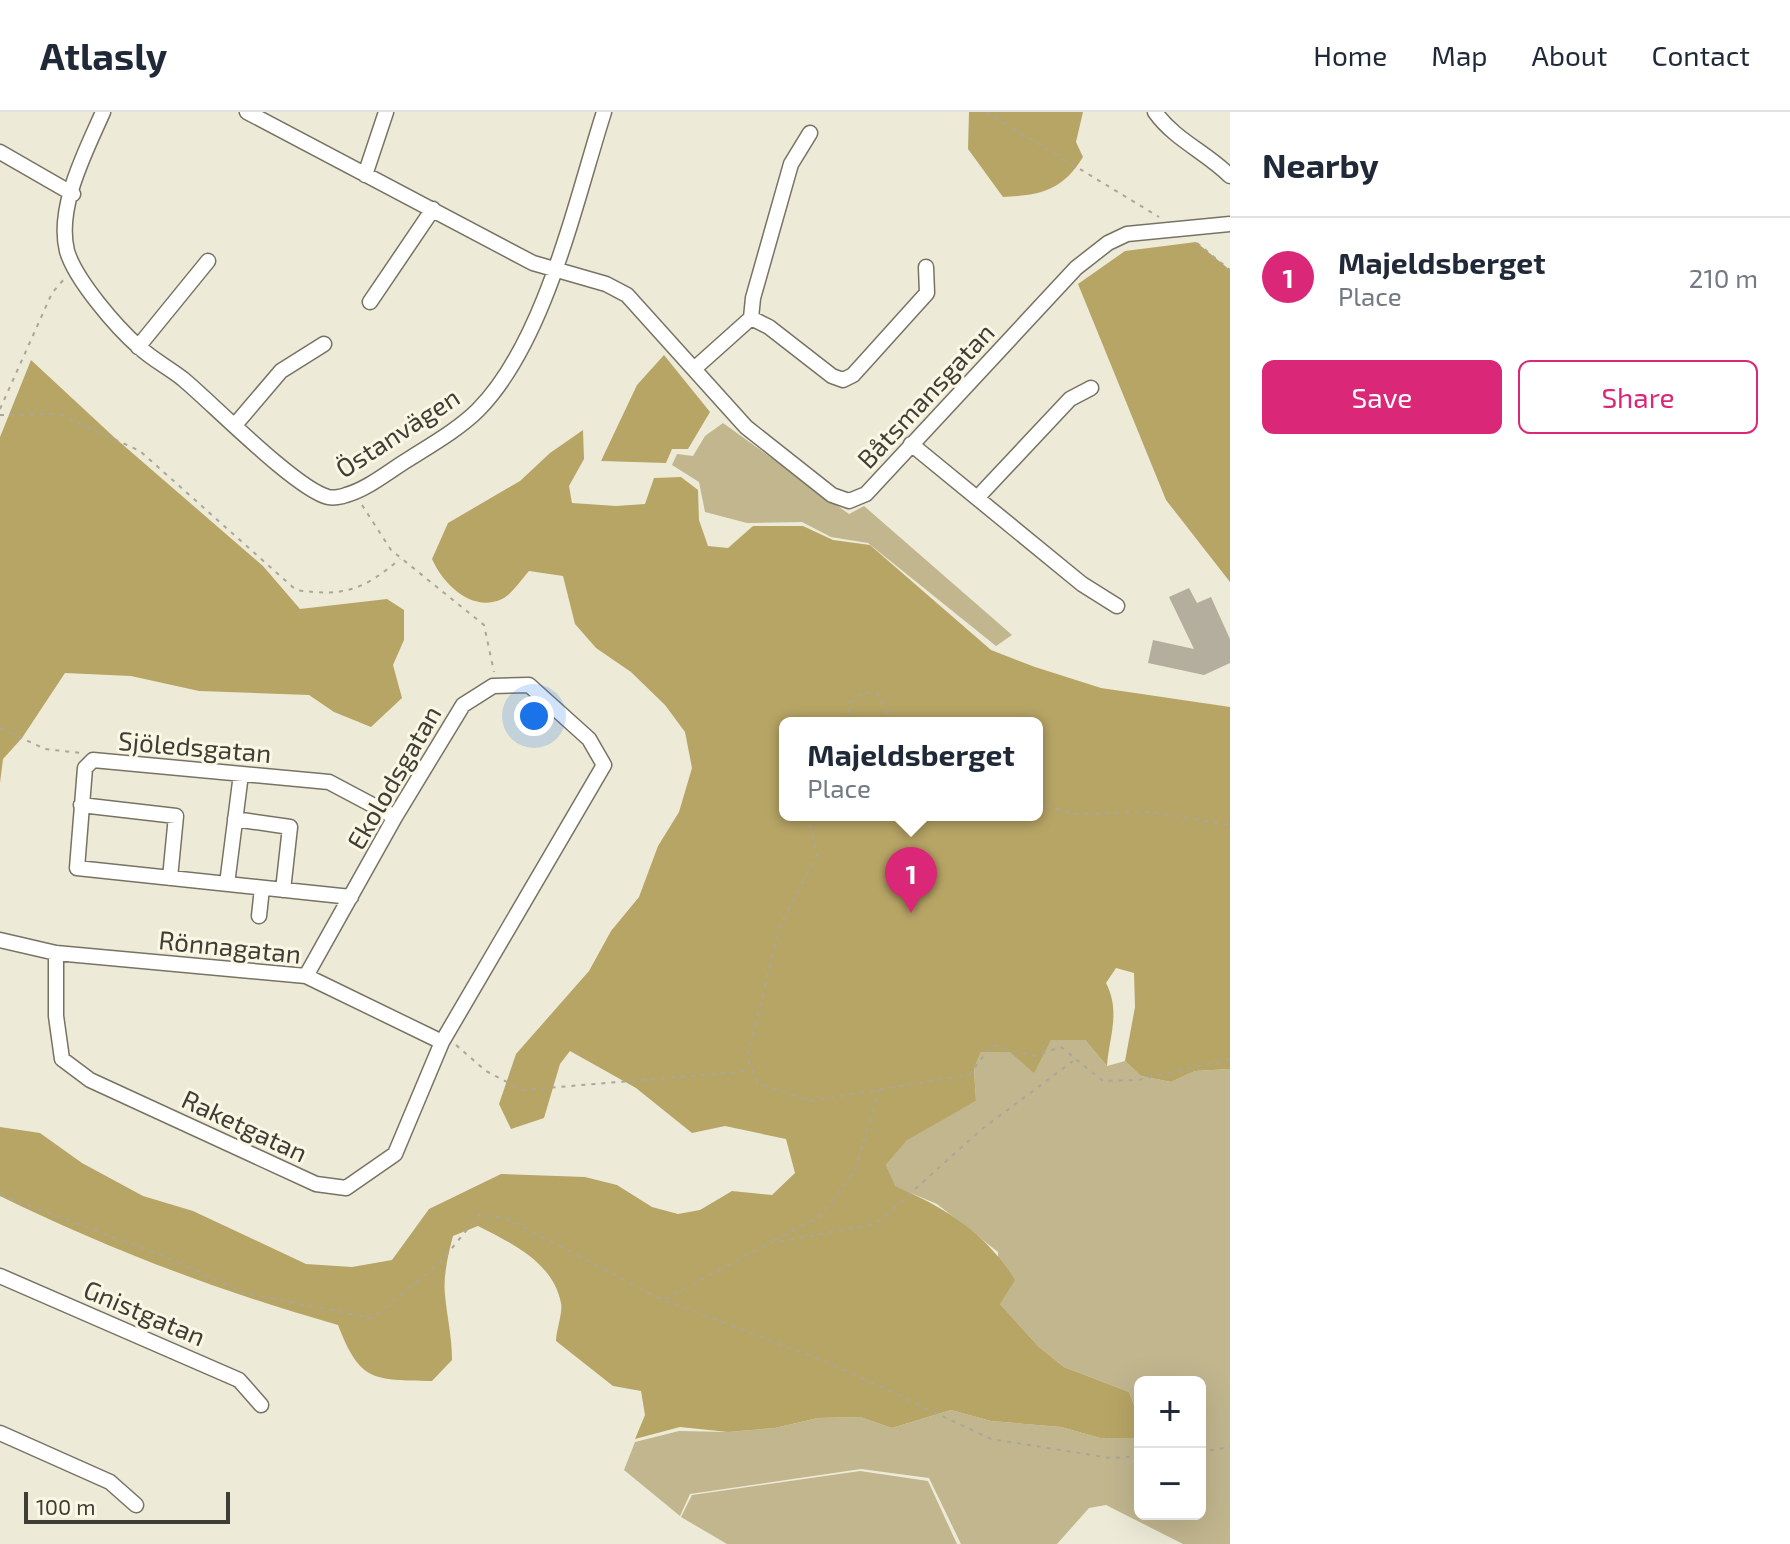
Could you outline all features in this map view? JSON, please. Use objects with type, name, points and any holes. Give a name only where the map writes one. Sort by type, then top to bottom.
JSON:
[{"type":"street","name":"Östanvägen","points":[[103,112],[66,222],[67,248],[74,268],[138,347],[309,487],[328,497],[353,493],[476,412],[515,362],[554,270],[604,112]]},
{"type":"street","name":"Båtsmansgatan","points":[[247,112],[533,263],[606,284],[627,295],[746,427],[832,495],[849,501],[866,494],[1076,268],[1097,250],[1127,234],[1230,224]]},
{"type":"street","points":[[365,175],[386,112]]},
{"type":"street","points":[[1155,112],[1169,131],[1216,162],[1230,176]]},
{"type":"street","points":[[694,369],[751,318],[753,298],[791,164],[810,133]]},
{"type":"street","points":[[0,152],[73,194]]},
{"type":"street","points":[[370,302],[433,209]]},
{"type":"street","points":[[138,347],[208,261]]},
{"type":"street","points":[[751,318],[769,327],[832,376],[843,380],[853,375],[927,293],[926,267]]},
{"type":"street","points":[[235,425],[281,371],[324,344]]},
{"type":"street","points":[[977,498],[1070,399],[1091,388]]},
{"type":"street","points":[[911,444],[1082,584],[1117,606]]},
{"type":"street","points":[[444,1039],[604,765],[589,739],[529,685],[496,685]]},
{"type":"street","name":"Ekolodsgatan","points":[[306,976],[395,817],[463,705],[496,685]]},
{"type":"street","name":"Sjöledsgatan","points":[[170,878],[77,868],[85,768],[93,760],[329,782],[395,817]]},
{"type":"street","points":[[227,884],[241,774]]},
{"type":"street","points":[[81,805],[176,816],[170,878],[351,897]]},
{"type":"street","points":[[235,819],[290,827],[283,890]]},
{"type":"street","points":[[259,916],[262,888]]},
{"type":"street","name":"Rönnagatan","points":[[0,940],[56,953],[306,976],[444,1039]]},
{"type":"street","name":"Raketgatan","points":[[56,953],[56,1016],[62,1059],[90,1080],[316,1184],[346,1188],[395,1154],[444,1039]]},
{"type":"street","name":"Gnistgatan","points":[[0,1276],[239,1380],[261,1405]]},
{"type":"street","points":[[0,1433],[110,1482],[136,1505]]},
{"type":"path","points":[[986,112],[1180,229],[1230,270]]},
{"type":"path","points":[[0,409],[52,293],[74,268]]},
{"type":"path","points":[[0,415],[59,414],[140,451],[296,590],[328,595],[368,586],[400,559]]},
{"type":"path","points":[[353,493],[400,559],[484,625],[496,685]]},
{"type":"path","points":[[847,717],[850,703],[864,692],[878,694],[889,717]]},
{"type":"path","points":[[0,728],[45,749],[81,753],[89,764]]},
{"type":"path","points":[[1043,804],[1071,814],[1153,812],[1230,825]]},
{"type":"path","points":[[809,821],[817,855],[780,926],[747,1058],[758,1083],[810,1101],[879,1090],[969,1075],[992,1045],[1035,1056],[1061,1047],[1103,1081],[1138,1080],[1230,1059]]},
{"type":"path","points":[[444,1039],[486,1071],[522,1090],[753,1071]]},
{"type":"path","points":[[770,1243],[876,1224],[982,1129],[1074,1060]]},
{"type":"path","points":[[664,1300],[822,1215],[855,1170],[879,1090]]},
{"type":"path","points":[[0,1195],[164,1256],[244,1293],[372,1318],[439,1264],[479,1215],[506,1218],[664,1300],[832,1364],[991,1439],[1111,1458],[1134,1456]]},
{"type":"path","points":[[1206,1451],[1230,1447]]},
{"type":"shaded area","points":[[969,112],[1083,112],[1076,142],[1083,157],[1067,177],[1049,189],[1029,195],[1003,197],[968,149]]},
{"type":"shaded area","points":[[1196,242],[1230,270],[1230,582],[1166,500],[1078,284],[1125,251]]},
{"type":"shaded area","points":[[664,355],[710,412],[688,449],[672,449],[666,463],[601,461],[637,385]]},
{"type":"shaded area","points":[[31,360],[115,438],[263,566],[300,609],[387,599],[404,610],[404,640],[393,665],[402,698],[371,727],[334,712],[309,695],[199,691],[131,676],[65,673],[22,738],[3,759],[0,783],[0,437]]},
{"type":"shaded area","points":[[723,423],[849,514],[864,506],[1012,635],[996,646],[868,543],[831,537],[802,522],[747,523],[705,512],[699,482],[672,465],[677,454],[693,456],[705,436]]},
{"type":"shaded area","points":[[583,430],[584,459],[569,486],[572,503],[645,504],[654,478],[681,477],[698,490],[699,520],[708,546],[728,548],[753,526],[803,526],[833,540],[870,545],[991,650],[1101,688],[1230,707],[1230,1069],[1195,1071],[1171,1082],[1141,1076],[1125,1061],[1135,1007],[1134,973],[1116,968],[1106,983],[1113,1004],[1107,1066],[1085,1040],[1051,1040],[1034,1073],[1010,1052],[981,1052],[974,1069],[976,1101],[907,1140],[886,1165],[895,1186],[962,1223],[1004,1263],[1015,1280],[1000,1304],[1039,1347],[1064,1367],[1129,1392],[1134,1405],[1134,1438],[1100,1438],[1061,1427],[991,1421],[951,1410],[892,1428],[860,1417],[818,1418],[775,1428],[728,1432],[680,1427],[635,1439],[645,1415],[641,1391],[613,1386],[556,1341],[561,1303],[549,1276],[529,1256],[478,1226],[453,1236],[445,1273],[452,1360],[432,1381],[396,1380],[382,1378],[362,1368],[338,1325],[166,1268],[0,1196],[0,1127],[40,1133],[82,1163],[143,1196],[193,1211],[306,1264],[352,1267],[392,1260],[429,1209],[501,1174],[585,1177],[617,1185],[652,1207],[678,1214],[700,1210],[732,1191],[772,1195],[795,1173],[786,1139],[725,1126],[692,1133],[636,1088],[570,1051],[560,1064],[544,1118],[511,1129],[499,1104],[516,1054],[589,971],[611,931],[639,897],[658,846],[679,812],[692,768],[685,732],[665,705],[631,672],[596,648],[575,624],[563,576],[529,571],[502,599],[480,602],[470,599],[443,578],[432,559],[448,523],[520,481],[550,453]]},
{"type":"shaded area","points":[[1051,1040],[1085,1040],[1107,1066],[1125,1061],[1141,1076],[1171,1082],[1195,1071],[1230,1069],[1230,1544],[1183,1544],[1136,1520],[1206,1520],[1206,1376],[1134,1376],[1134,1405],[1129,1392],[1064,1367],[1039,1347],[1000,1304],[998,1252],[937,1204],[894,1186],[886,1165],[908,1138],[976,1101],[974,1069],[981,1052],[1045,1049]]},
{"type":"shaded area","points":[[951,1410],[991,1421],[1061,1427],[1100,1438],[1134,1438],[1134,1519],[1106,1505],[1089,1508],[1057,1544],[961,1544],[929,1478],[861,1469],[690,1494],[680,1516],[624,1470],[635,1442],[679,1431],[728,1432],[775,1428],[818,1418],[860,1417],[892,1428]]},
{"type":"shaded area","points":[[860,1471],[928,1481],[957,1544],[727,1544],[681,1517],[692,1495]]},
{"type":"building","points":[[1189,588],[1197,603],[1211,597],[1230,639],[1230,663],[1204,675],[1148,663],[1153,640],[1194,649],[1169,597]]},
{"type":"place","name":"Majeldsberget","points":[[911,913]]}]
